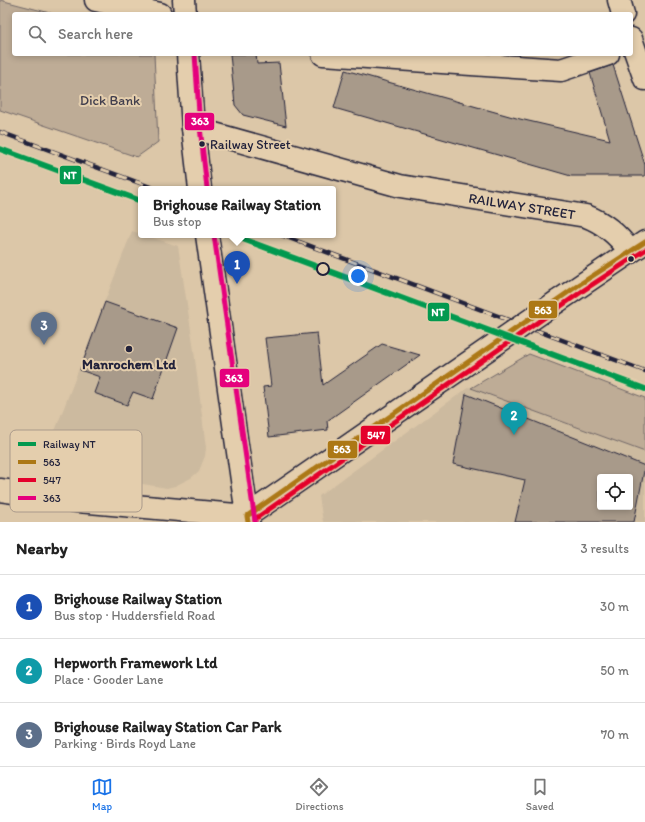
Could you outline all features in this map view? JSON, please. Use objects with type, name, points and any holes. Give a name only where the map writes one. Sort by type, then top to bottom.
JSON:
[{"type":"street","points":[[96,0],[151,12]]},
{"type":"street","points":[[184,0],[185,12]]},
{"type":"street","points":[[619,0],[622,12]]},
{"type":"street","points":[[633,46],[644,71]]},
{"type":"street","points":[[188,56],[193,128],[199,180]]},
{"type":"street","points":[[353,56],[561,70],[602,56]]},
{"type":"street","name":"RAILWAY STREET","points":[[193,128],[400,186],[586,216],[607,226],[620,237],[638,247]]},
{"type":"street","points":[[207,238],[247,519]]},
{"type":"street","points":[[142,508],[247,519],[442,381],[638,247]]},
{"type":"street","points":[[0,490],[10,491]]},
{"type":"shaded area","points":[[132,231],[138,233],[138,238],[153,238],[178,246],[193,343],[206,448],[205,456],[199,471],[191,478],[175,486],[167,488],[142,484],[142,430],[55,430]]},
{"type":"shaded area","points":[[469,387],[645,452],[645,522],[323,522],[319,496]]},
{"type":"green space","name":"Dick Bank","points":[[0,0],[46,12],[12,12],[12,56],[154,56],[158,142],[137,157],[0,110]]},
{"type":"green space","points":[[529,354],[645,398],[645,452],[471,388]]},
{"type":"building","points":[[230,56],[256,56],[257,64],[279,63],[286,126],[243,115],[235,105]]},
{"type":"building","points":[[613,65],[645,165],[645,176],[571,176],[334,108],[345,70],[520,119],[610,140],[590,73]]},
{"type":"building","name":"Manrochem Ltd","points":[[105,302],[178,328],[153,399],[133,392],[127,405],[94,393],[100,377],[80,370]]},
{"type":"building","points":[[317,333],[323,385],[382,344],[420,355],[327,421],[328,430],[269,437],[263,387],[271,386],[265,338]]},
{"type":"building","points":[[466,394],[645,466],[634,522],[515,522],[525,480],[453,464]]},
{"type":"railway","points":[[0,132],[148,186]]},
{"type":"railway","points":[[289,238],[645,371]]},
{"type":"rail line","name":"NT","points":[[0,149],[138,200]]},
{"type":"rail line","name":"NT","points":[[240,238],[645,389]]},
{"type":"transit line","name":"363","points":[[195,56],[200,127],[207,186]]},
{"type":"transit line","name":"363","points":[[214,238],[255,521]]},
{"type":"transit line","name":"563","points":[[248,522],[247,516],[580,284],[645,242]]},
{"type":"transit line","name":"547","points":[[255,521],[255,519],[584,290],[645,250]]},
{"type":"place","name":"Railway Street","points":[[202,144]]},
{"type":"place","name":"Brighouse Railway Station","points":[[237,284]]},
{"type":"place","name":"Brighouse Railway Station Car Park","points":[[44,345]]},
{"type":"place","name":"Manrochem Ltd","points":[[129,349]]},
{"type":"place","name":"Hepworth Framework Ltd","points":[[514,435]]}]
